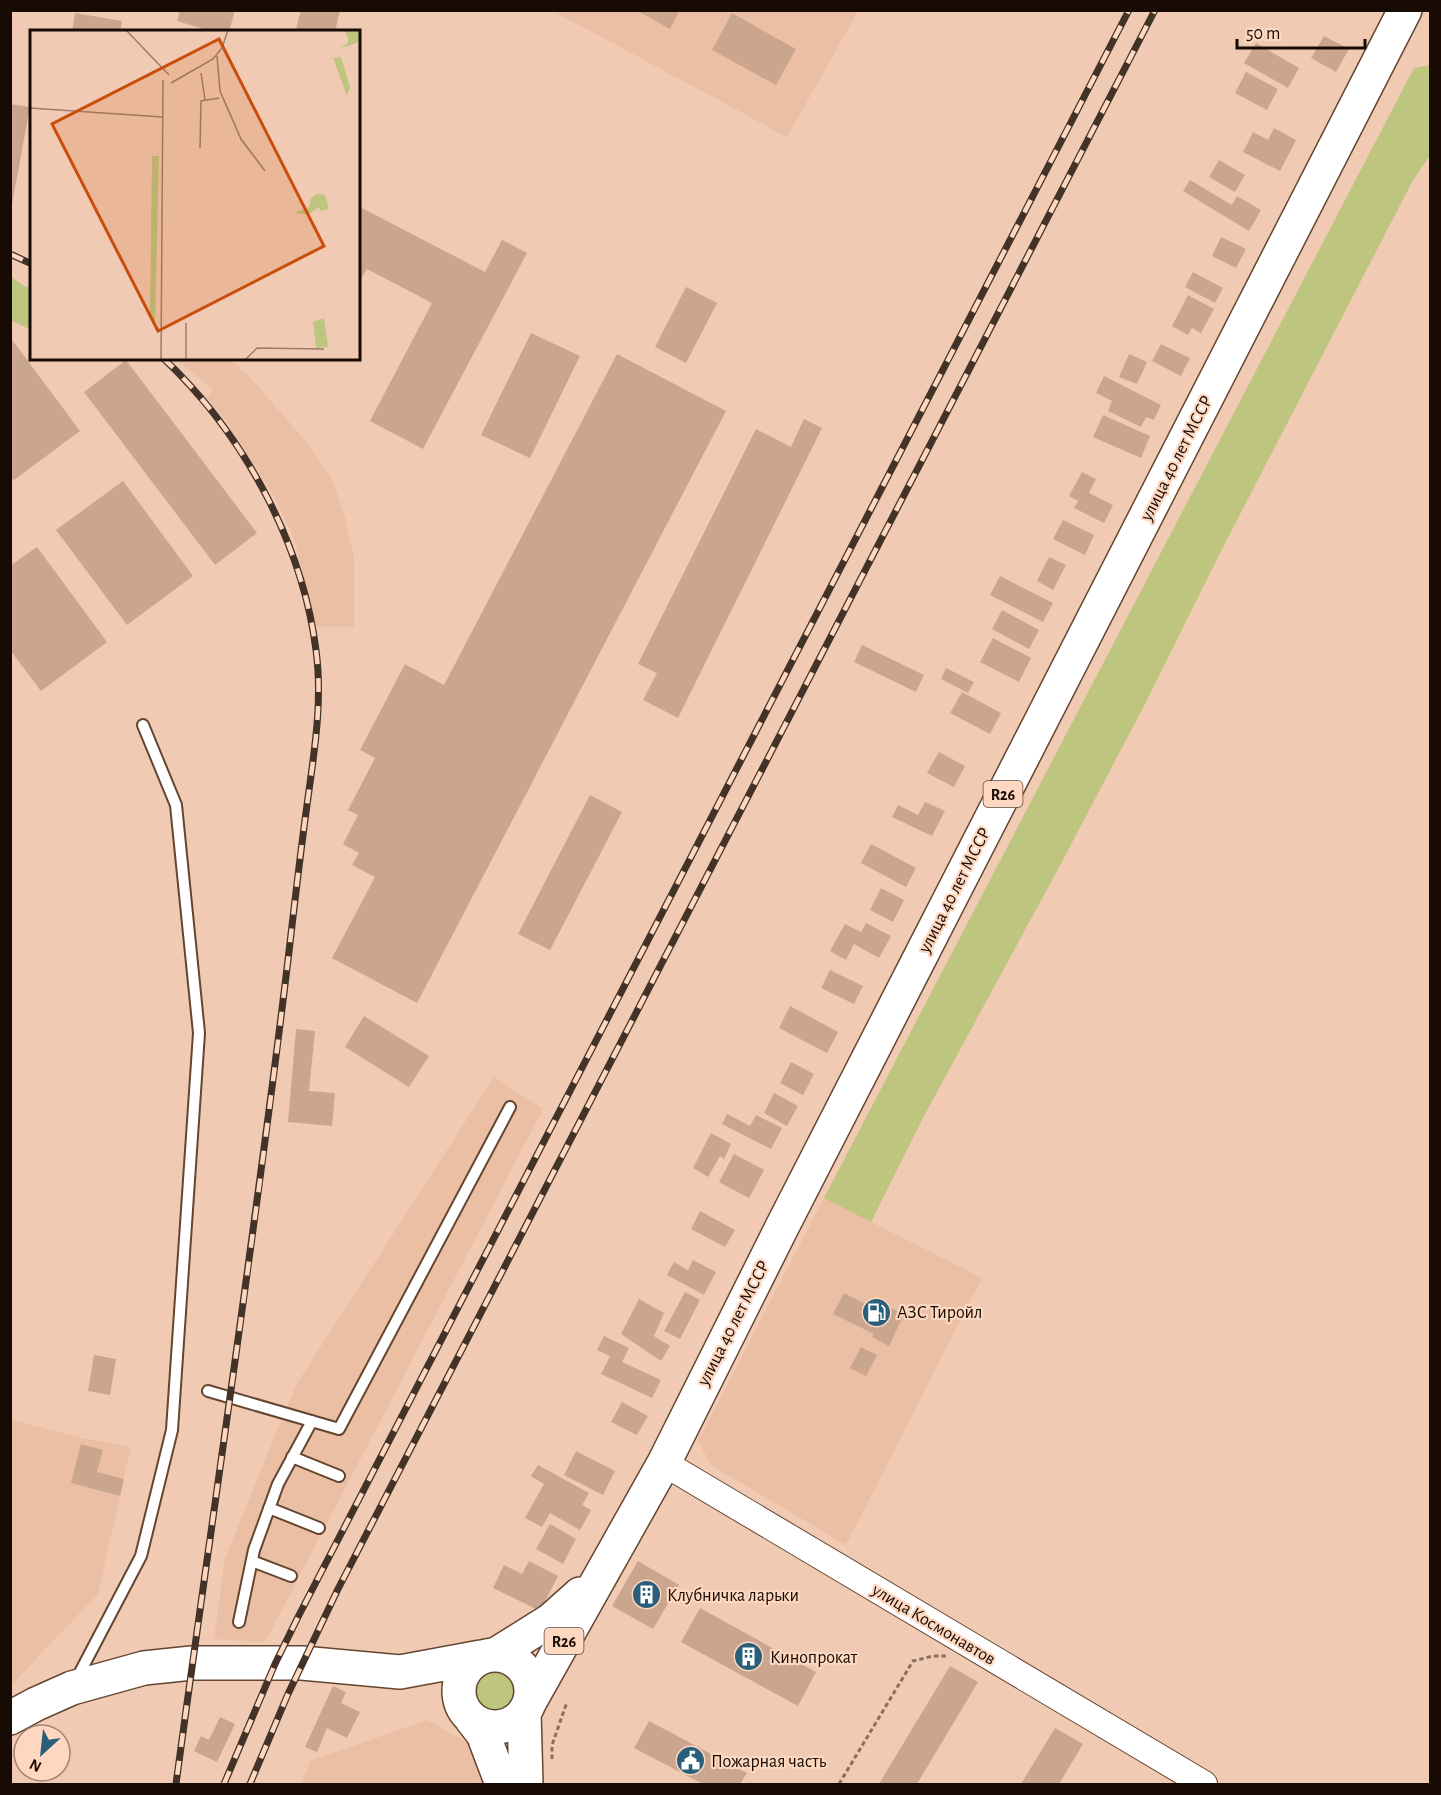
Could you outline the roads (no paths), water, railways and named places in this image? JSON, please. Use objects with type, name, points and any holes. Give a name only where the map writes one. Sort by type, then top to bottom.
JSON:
[{"type":"main road","name":"улица 40 лет МССР","points":[[526,1708],[665,1461],[787,1216],[1405,10]]},
{"type":"main road","name":"улица 40 лет МССР","points":[[488,1656],[551,1620],[599,1577]]},
{"type":"main road","points":[[10,1718],[72,1688],[144,1668],[192,1663],[302,1663],[400,1672],[488,1656],[514,1661],[527,1676],[530,1685],[526,1708],[526,1785]]},
{"type":"main road","points":[[488,1656],[470,1664],[462,1675],[458,1688],[459,1701],[469,1717],[490,1728],[500,1727],[509,1725],[526,1708]]},
{"type":"main road","points":[[400,1672],[451,1696],[483,1734],[502,1785]]},
{"type":"street","name":"улица Космонавтов","points":[[665,1461],[674,1469],[1204,1785]]},
{"type":"lane","points":[[72,1688],[141,1556],[172,1430],[200,1033],[176,805],[143,725]]},
{"type":"lane","points":[[208,1391],[339,1429],[510,1107]]},
{"type":"lane","points":[[238,1623],[252,1561],[269,1508],[278,1484],[312,1421]]},
{"type":"lane","points":[[292,1457],[339,1476]]},
{"type":"lane","points":[[269,1508],[319,1528]]},
{"type":"lane","points":[[252,1561],[291,1576]]},
{"type":"railway","points":[[224,1784],[275,1664],[298,1617],[1129,10]]},
{"type":"railway","points":[[250,1784],[288,1694],[338,1589],[1155,10]]},
{"type":"railway","points":[[10,254],[30,263]]},
{"type":"railway","points":[[165,360],[219,420],[243,455],[283,530],[309,610],[316,650],[319,689],[315,747],[275,1063],[176,1784]]},
{"type":"place","name":"АЗС Тиройл","points":[[876,1312]]},
{"type":"place","name":"Клубничка ларьки","points":[[646,1595]]},
{"type":"place","name":"Кинопрокат","points":[[749,1657]]},
{"type":"place","name":"Пожарная часть","points":[[690,1761]]}]
